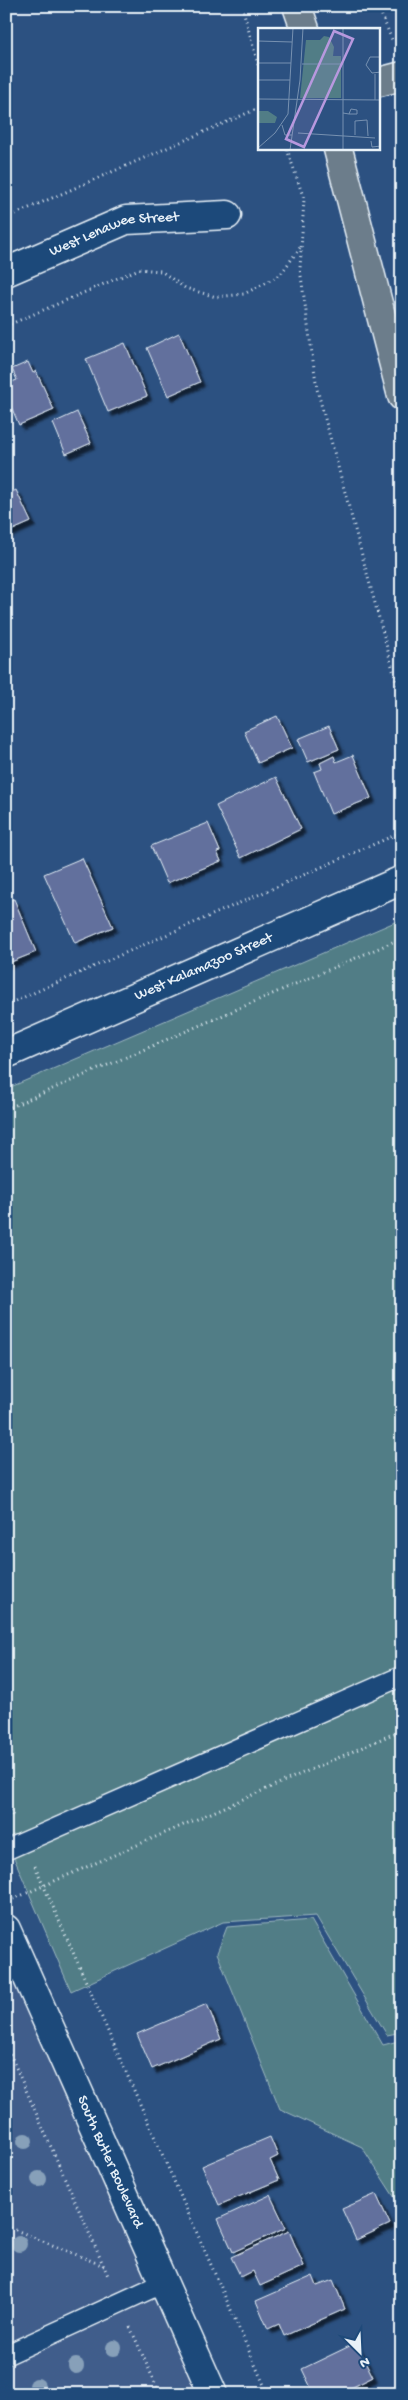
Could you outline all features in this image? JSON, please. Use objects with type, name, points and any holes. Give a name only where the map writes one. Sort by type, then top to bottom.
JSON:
[{"type":"main road","points":[[297,6],[305,28]]},
{"type":"main road","points":[[380,82],[402,76]]},
{"type":"main road","points":[[338,150],[402,396]]},
{"type":"street","name":"West Lenawee Street","points":[[6,272],[126,220],[227,215]]},
{"type":"street","name":"West Kalamazoo Street","points":[[6,1054],[402,880]]},
{"type":"street","name":"South Butler Boulevard","points":[[6,1929],[213,2394]]},
{"type":"lane","points":[[6,1850],[402,1676]]},
{"type":"lane","points":[[6,2356],[119,2302],[164,2283]]},
{"type":"path","points":[[242,6],[258,64]]},
{"type":"path","points":[[378,6],[392,40],[402,38]]},
{"type":"path","points":[[6,218],[258,108]]},
{"type":"path","points":[[287,150],[304,199],[300,269],[317,389],[402,703]]},
{"type":"path","points":[[6,326],[138,269],[161,272],[185,288],[216,297],[244,294],[280,275],[302,245]]},
{"type":"path","points":[[6,1005],[402,832]]},
{"type":"path","points":[[6,1109],[402,938]]},
{"type":"path","points":[[6,1902],[43,1884],[402,1730]]},
{"type":"path","points":[[6,1801],[268,2394]]},
{"type":"path","points":[[6,2046],[160,2394]]},
{"type":"path","points":[[6,2226],[104,2266]]},
{"type":"shaded area","points":[[6,1927],[213,2394],[6,2394]]},
{"type":"green space","points":[[402,919],[402,2032],[387,2035],[316,1916],[223,1922],[71,1991],[6,1839],[6,1089]]},
{"type":"green space","points":[[311,1920],[383,2045],[402,2040],[402,2209],[362,2147],[280,2109],[217,1953],[227,1927]]},
{"type":"building","points":[[179,333],[200,382],[168,396],[147,348]]},
{"type":"building","points":[[125,343],[147,396],[108,412],[86,359]]},
{"type":"building","points":[[28,362],[33,373],[36,371],[54,410],[19,425],[6,395],[6,384],[17,380],[12,369]]},
{"type":"building","points":[[77,412],[91,443],[66,454],[53,423]]},
{"type":"building","points":[[16,490],[31,522],[6,533],[6,495]]},
{"type":"building","points":[[277,716],[292,748],[258,763],[244,731]]},
{"type":"building","points":[[329,726],[339,749],[308,762],[298,739]]},
{"type":"building","points":[[353,755],[371,798],[331,814],[314,772],[322,769],[320,763],[334,756],[336,762]]},
{"type":"building","points":[[276,777],[301,829],[241,858],[216,806]]},
{"type":"building","points":[[208,823],[220,851],[217,852],[221,861],[167,883],[151,846]]},
{"type":"building","points":[[82,858],[113,927],[75,943],[44,874]]},
{"type":"building","points":[[14,899],[36,952],[6,964],[6,902]]},
{"type":"building","points":[[207,2004],[221,2039],[152,2069],[137,2034]]},
{"type":"building","points":[[270,2137],[278,2156],[270,2160],[279,2180],[219,2205],[202,2166]]},
{"type":"building","points":[[376,2194],[390,2224],[356,2240],[342,2209]]},
{"type":"building","points":[[270,2195],[286,2228],[233,2252],[218,2219]]},
{"type":"building","points":[[289,2231],[304,2266],[260,2286],[253,2271],[241,2277],[231,2257]]},
{"type":"building","points":[[313,2276],[317,2286],[333,2280],[345,2309],[284,2336],[279,2324],[268,2329],[256,2301]]},
{"type":"building","points":[[356,2343],[373,2377],[339,2394],[314,2394],[302,2369]]}]
